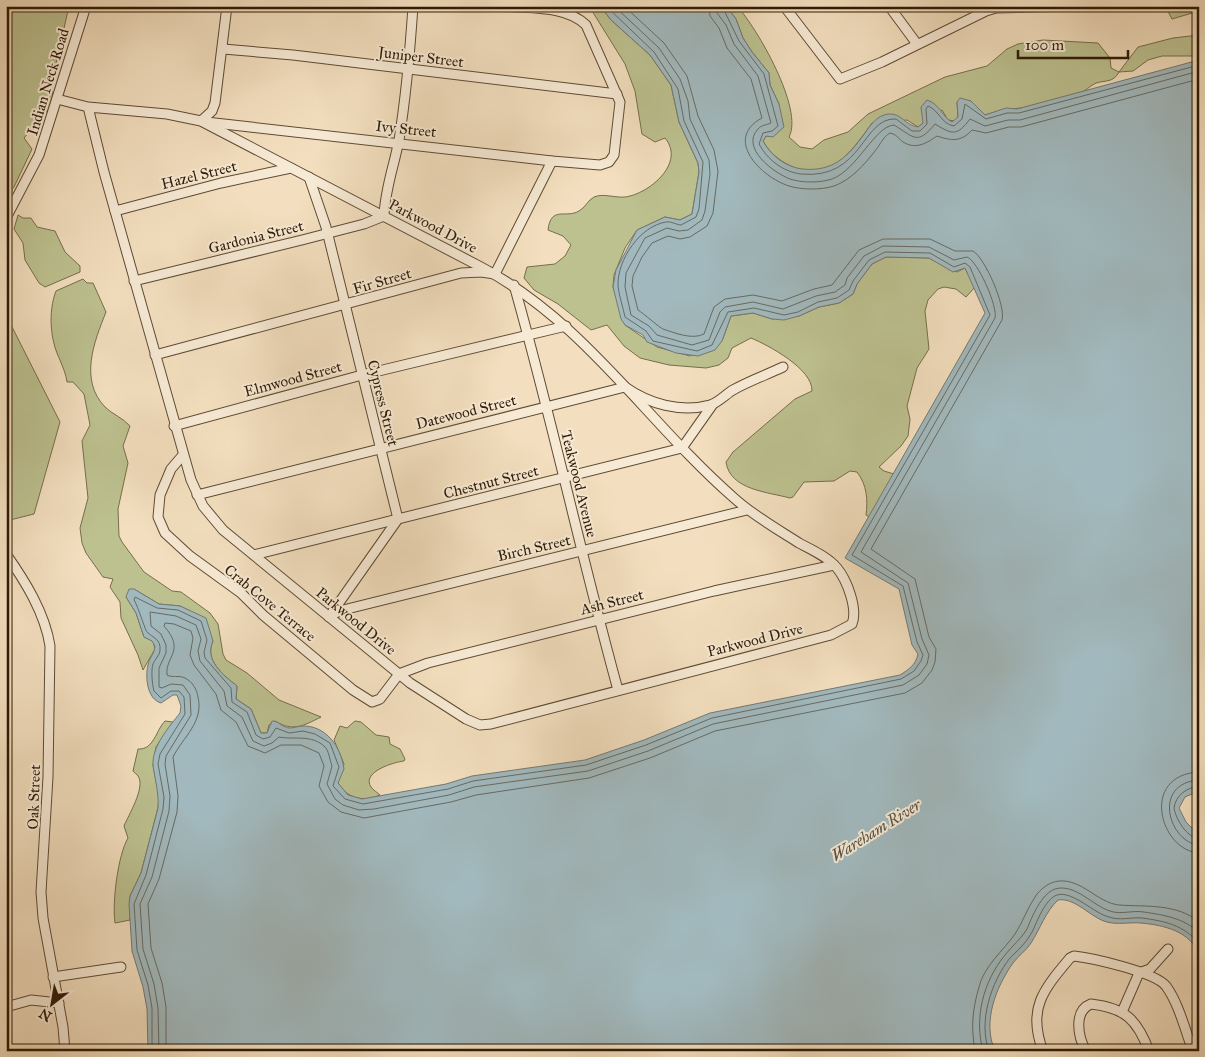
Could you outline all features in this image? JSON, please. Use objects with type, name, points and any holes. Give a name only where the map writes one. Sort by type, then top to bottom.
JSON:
[{"type":"street","name":"Indian Neck Road","points":[[6,218],[37,161],[86,6]]},
{"type":"street","points":[[201,121],[210,113],[215,103],[228,6]]},
{"type":"street","points":[[384,216],[386,193],[398,142],[413,6]]},
{"type":"street","points":[[503,6],[555,11],[578,18]]},
{"type":"street","points":[[574,6],[578,18],[589,29],[617,94]]},
{"type":"street","points":[[784,6],[840,79],[996,7],[1068,6]]},
{"type":"street","points":[[889,6],[917,44]]},
{"type":"street","name":"Juniper Street","points":[[223,49],[293,55],[617,94]]},
{"type":"street","name":"Ivy Street","points":[[201,121],[600,165],[608,163],[614,155],[620,107],[617,94]]},
{"type":"street","name":"Parkwood Drive","points":[[57,99],[88,107],[167,114],[201,121],[514,285],[566,326],[682,448],[747,510],[834,565],[844,578],[853,605],[853,620],[846,629],[832,635],[480,725],[448,709],[399,674],[216,524],[197,495],[174,426],[88,107]]},
{"type":"street","points":[[494,274],[552,161]]},
{"type":"street","name":"Hazel Street","points":[[115,211],[220,183],[291,168]]},
{"type":"street","name":"Cypress Street","points":[[309,177],[327,233],[398,519]]},
{"type":"street","name":"Gardonia Street","points":[[134,281],[327,233],[384,216]]},
{"type":"street","name":"Fir Street","points":[[155,354],[461,273],[481,272],[494,274]]},
{"type":"street","name":"Teakwood Avenue","points":[[514,285],[618,690]]},
{"type":"street","name":"Elmwood Street","points":[[174,426],[362,375],[566,326]]},
{"type":"street","points":[[682,448],[713,404],[734,390],[782,367]]},
{"type":"street","points":[[625,386],[641,398],[663,404],[690,407],[713,404]]},
{"type":"street","name":"Datewood Street","points":[[197,495],[625,386]]},
{"type":"street","name":"Chestnut Street","points":[[254,555],[682,448]]},
{"type":"street","name":"Crab Cove Terrace","points":[[183,455],[171,469],[159,499],[159,521],[171,540],[241,593],[269,621],[365,700],[372,702],[379,700],[399,674]]},
{"type":"street","name":"Birch Street","points":[[329,617],[339,611],[747,510]]},
{"type":"street","points":[[329,617],[398,519]]},
{"type":"street","name":"Oak Street","points":[[6,554],[38,608],[50,646],[49,767],[41,892],[53,977],[59,1003],[64,1051]]},
{"type":"street","name":"Ash Street","points":[[399,674],[428,664],[600,619],[834,565]]},
{"type":"street","points":[[1139,973],[1150,970],[1168,949]]},
{"type":"street","points":[[1043,1051],[1037,1029],[1036,1009],[1052,981],[1070,958],[1074,956],[1153,977],[1164,984],[1193,1051]]},
{"type":"street","points":[[53,977],[121,967]]},
{"type":"street","points":[[1122,1012],[1139,973]]},
{"type":"street","points":[[6,1008],[31,1000],[59,1003]]},
{"type":"street","points":[[1086,1051],[1079,1022],[1082,1009],[1093,1004],[1122,1012],[1134,1020],[1149,1051]]},
{"type":"green space","points":[[6,6],[69,6],[51,86],[54,103],[24,138],[32,149],[14,187],[9,193],[6,192]]},
{"type":"green space","points":[[589,6],[600,6],[611,20],[650,55],[671,85],[679,122],[698,163],[699,172],[692,214],[680,220],[665,217],[637,230],[625,248],[614,275],[613,287],[625,325],[657,347],[690,356],[722,341],[731,316],[753,313],[772,319],[799,316],[819,307],[839,303],[853,294],[857,284],[872,264],[886,257],[929,258],[957,272],[965,268],[975,287],[966,297],[956,289],[944,287],[938,289],[928,300],[925,311],[929,349],[917,368],[907,406],[910,419],[908,436],[901,446],[879,467],[884,471],[894,474],[878,523],[866,515],[866,493],[863,482],[857,472],[850,471],[834,481],[804,482],[793,497],[790,498],[751,488],[735,479],[729,471],[726,462],[733,452],[795,399],[812,391],[805,374],[798,366],[778,352],[751,338],[732,348],[728,358],[719,365],[706,368],[669,365],[640,358],[624,346],[607,325],[591,330],[558,304],[534,290],[524,278],[527,267],[555,264],[565,256],[571,245],[563,236],[548,230],[552,218],[556,215],[579,211],[594,197],[625,197],[644,190],[662,176],[668,167],[671,157],[670,148],[665,138],[655,142],[642,134],[635,91],[625,64]]},
{"type":"green space","points":[[726,6],[737,6],[746,17],[776,69],[790,108],[792,124],[789,137],[800,147],[812,149],[824,140],[848,132],[868,114],[945,77],[987,66],[1007,49],[1018,44],[1043,40],[1098,43],[1110,58],[1111,68],[1119,72],[1112,80],[1096,83],[1076,97],[1051,104],[985,115],[971,101],[957,102],[958,117],[955,121],[948,120],[942,110],[918,127],[907,120],[872,123],[851,150],[836,164],[827,169],[806,171],[785,163],[769,150],[763,141],[766,136],[770,136],[779,104],[770,85],[769,73],[743,38],[736,19]]},
{"type":"green space","points":[[1165,6],[1199,6],[1199,11],[1172,19]]},
{"type":"green space","points":[[1199,35],[1199,56],[1162,56],[1148,60],[1133,71],[1119,72],[1138,47],[1173,38]]},
{"type":"green space","points":[[18,215],[23,218],[31,218],[37,227],[55,231],[65,252],[80,266],[80,272],[45,287],[39,283],[25,260],[23,243],[14,229]]},
{"type":"green space","points":[[83,279],[87,283],[93,283],[106,312],[97,336],[91,361],[92,385],[105,407],[130,426],[123,446],[128,463],[118,509],[119,536],[122,542],[144,572],[172,591],[181,592],[210,613],[218,624],[223,654],[226,660],[247,673],[279,700],[321,717],[309,723],[293,727],[275,721],[269,725],[267,733],[261,733],[251,709],[236,699],[237,686],[221,672],[213,661],[211,648],[213,641],[190,611],[180,606],[159,604],[134,589],[126,597],[136,613],[144,637],[153,641],[155,649],[143,670],[121,618],[120,602],[110,587],[113,579],[103,577],[86,553],[82,543],[80,528],[88,498],[82,441],[90,425],[84,394],[73,382],[67,382],[54,344],[51,317],[56,291]]},
{"type":"green space","points":[[6,315],[60,422],[34,514],[6,521]]},
{"type":"green space","points":[[165,721],[173,722],[156,747],[153,765],[159,797],[158,808],[141,873],[130,896],[130,920],[115,923],[114,903],[117,879],[121,856],[128,838],[124,826],[136,801],[140,787],[138,776],[133,771],[138,749],[151,743]]},
{"type":"green space","points":[[355,721],[361,722],[376,735],[389,737],[390,744],[400,749],[405,759],[374,772],[369,782],[371,787],[380,795],[374,797],[356,798],[346,793],[338,783],[344,764],[334,740],[340,726],[347,728]]},
{"type":"water","name":"Wareham River","points":[[600,6],[726,6],[736,19],[743,38],[769,73],[770,85],[779,104],[784,127],[773,137],[766,136],[763,141],[780,160],[790,166],[802,169],[823,168],[839,161],[846,156],[873,122],[884,115],[894,114],[909,124],[918,127],[923,123],[921,107],[927,100],[935,104],[952,122],[958,117],[957,102],[960,98],[971,101],[985,115],[1006,108],[1017,109],[1199,60],[1199,791],[1185,797],[1179,808],[1186,822],[1199,835],[1199,955],[1190,940],[1175,931],[1149,924],[1107,922],[1071,902],[1058,900],[1029,946],[1007,972],[996,994],[990,1017],[991,1040],[995,1051],[148,1051],[147,1009],[143,987],[132,951],[129,904],[130,896],[141,873],[158,808],[153,758],[162,737],[180,713],[181,706],[177,695],[173,695],[161,703],[156,701],[150,692],[147,670],[155,646],[152,641],[144,637],[136,613],[126,597],[129,589],[134,589],[159,604],[180,606],[206,618],[213,641],[211,654],[213,661],[221,672],[237,686],[236,699],[251,709],[261,733],[267,733],[272,721],[288,728],[311,727],[325,733],[336,745],[340,753],[344,769],[338,783],[348,795],[362,799],[446,784],[472,776],[585,760],[644,740],[710,713],[900,675],[911,667],[917,658],[918,654],[912,645],[899,589],[845,558],[985,313],[965,268],[953,272],[929,258],[886,257],[872,264],[857,284],[853,294],[839,303],[819,307],[784,320],[772,319],[753,313],[731,316],[722,341],[715,350],[698,356],[676,353],[647,342],[643,335],[625,325],[621,319],[613,287],[616,270],[637,230],[665,217],[680,220],[692,214],[699,172],[698,163],[679,122],[671,85],[650,55],[611,20]]}]
